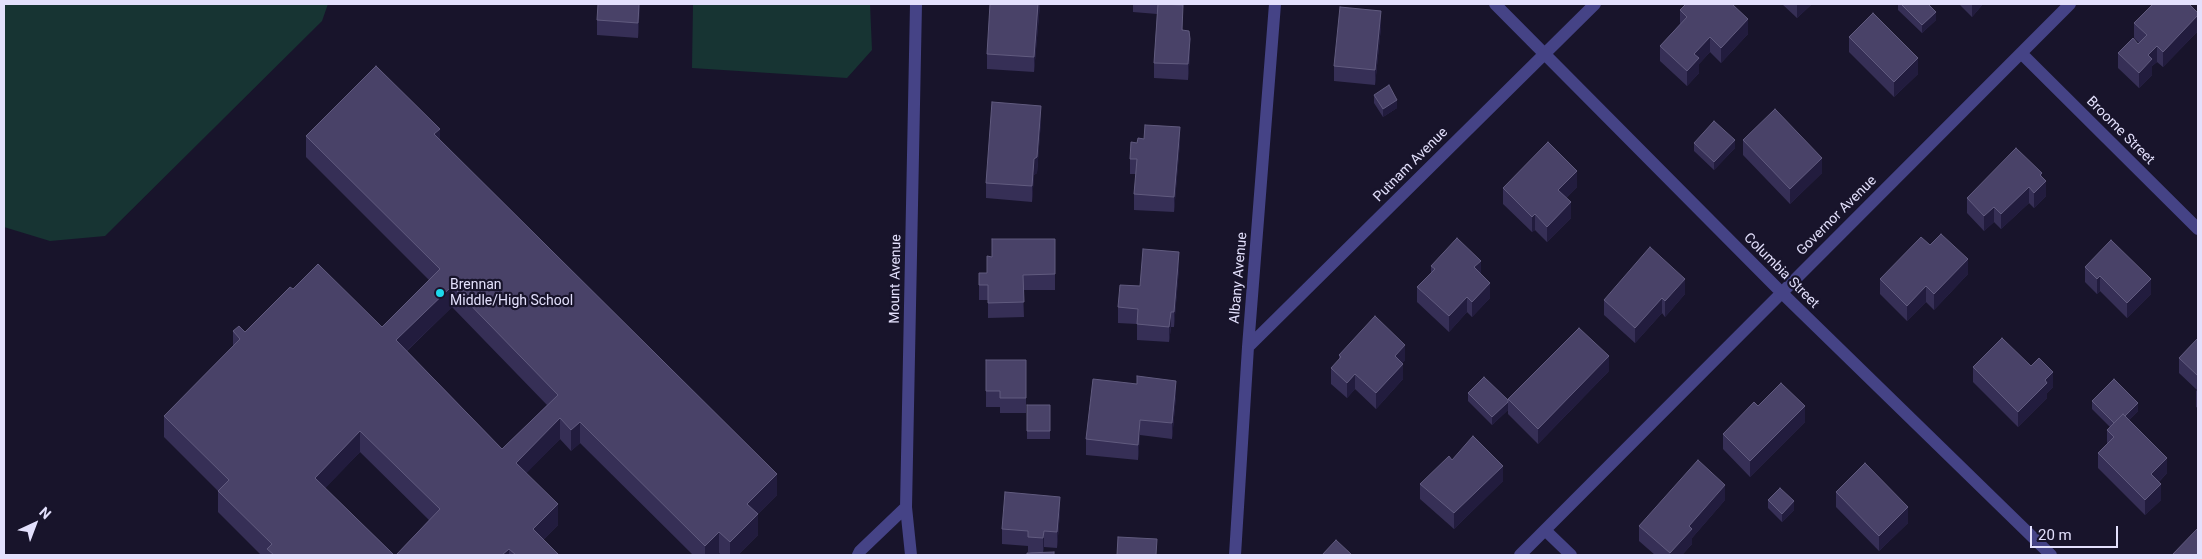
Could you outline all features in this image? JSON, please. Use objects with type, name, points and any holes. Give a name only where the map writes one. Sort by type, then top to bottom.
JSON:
[{"type":"street","name":"Mount Avenue","points":[[911,555],[906,507],[916,4]]},
{"type":"street","name":"Albany Avenue","points":[[1235,555],[1248,347],[1275,4]]},
{"type":"street","name":"Columbia Street","points":[[1495,4],[1782,293],[2051,555]]},
{"type":"street","name":"Putnam Avenue","points":[[1248,347],[1595,4]]},
{"type":"street","name":"Governor Avenue","points":[[1520,555],[2070,4]]},
{"type":"street","name":"Broome Street","points":[[2021,53],[2198,229]]},
{"type":"street","points":[[858,555],[906,507]]},
{"type":"street","points":[[1545,530],[1571,555]]},
{"type":"green space","points":[[4,4],[328,4],[322,21],[105,236],[50,241],[4,227]]},
{"type":"green space","points":[[693,4],[870,4],[872,50],[847,78],[692,68]]},
{"type":"building","points":[[598,4],[639,4],[638,23],[597,20]]},
{"type":"building","points":[[990,4],[1038,4],[1034,57],[987,54]]},
{"type":"building","points":[[1158,4],[1183,5],[1182,30],[1189,31],[1190,39],[1188,64],[1154,63]]},
{"type":"building","points":[[1686,4],[1732,4],[1748,19],[1721,48],[1710,37],[1694,54],[1699,58],[1687,71],[1660,46],[1687,17],[1680,10]]},
{"type":"building","points":[[1901,4],[1928,4],[1936,12],[1922,25]]},
{"type":"building","points":[[2153,4],[2189,4],[2198,15],[2163,52],[2157,46],[2148,55],[2152,59],[2139,73],[2118,53],[2133,38],[2138,44],[2147,35],[2134,23]]},
{"type":"building","points":[[1340,7],[1381,11],[1375,70],[1334,66]]},
{"type":"building","points":[[1873,13],[1918,58],[1894,82],[1849,37]]},
{"type":"building","points":[[376,66],[440,129],[434,134],[777,474],[747,504],[758,514],[730,542],[719,532],[705,546],[580,422],[571,430],[560,418],[516,463],[558,504],[533,529],[559,555],[516,555],[509,549],[502,555],[396,555],[440,509],[360,431],[315,478],[394,555],[274,555],[267,549],[272,544],[218,491],[229,480],[164,416],[240,339],[233,331],[239,326],[245,332],[290,287],[293,289],[318,264],[382,327],[440,269],[306,136]],"holes":[[[452,286],[558,395],[502,449],[396,340]]]},
{"type":"building","points":[[1389,85],[1397,100],[1383,109],[1374,95]]},
{"type":"building","points":[[992,102],[1041,106],[1037,157],[1034,159],[1032,186],[986,183]]},
{"type":"building","points":[[1775,109],[1822,158],[1790,189],[1743,140]]},
{"type":"building","points":[[1714,121],[1735,140],[1714,162],[1694,143]]},
{"type":"building","points":[[1145,125],[1180,127],[1174,197],[1134,194],[1137,159],[1130,159],[1131,142],[1137,143],[1138,138],[1144,139]]},
{"type":"building","points":[[1548,142],[1577,171],[1558,190],[1571,202],[1547,227],[1535,214],[1532,217],[1503,188]]},
{"type":"building","points":[[2016,148],[2042,173],[2040,175],[2046,181],[2034,193],[2029,187],[2001,214],[1994,207],[1984,216],[1967,198]]},
{"type":"building","points":[[1941,234],[1968,259],[1934,294],[1926,286],[1907,306],[1880,279],[1921,237],[1930,245]]},
{"type":"building","points":[[1457,238],[1481,261],[1474,267],[1490,283],[1472,302],[1467,297],[1449,316],[1417,287],[1435,269],[1431,266]]},
{"type":"building","points":[[992,239],[1055,239],[1055,274],[1023,275],[1024,302],[988,303],[988,285],[979,285],[979,273],[987,273],[987,256],[992,257]]},
{"type":"building","points":[[2111,240],[2151,279],[2127,303],[2100,276],[2097,279],[2085,267]]},
{"type":"building","points":[[1650,247],[1685,279],[1665,301],[1662,298],[1635,328],[1604,300]]},
{"type":"building","points":[[1143,249],[1179,252],[1174,312],[1171,312],[1169,327],[1137,324],[1138,309],[1118,307],[1120,285],[1140,286]]},
{"type":"building","points":[[1375,316],[1405,345],[1395,356],[1403,364],[1376,393],[1355,374],[1347,383],[1331,368],[1341,357],[1339,355]]},
{"type":"building","points":[[1579,328],[1609,356],[1538,429],[1508,399]]},
{"type":"building","points":[[2002,338],[2031,366],[2039,358],[2053,372],[2045,380],[2047,383],[2018,412],[1973,367]]},
{"type":"building","points":[[2198,338],[2198,376],[2179,358]]},
{"type":"building","points":[[986,360],[1026,360],[1026,398],[1000,398],[1000,391],[986,391]]},
{"type":"building","points":[[1137,376],[1176,381],[1172,423],[1140,420],[1138,445],[1086,439],[1093,379],[1137,384]]},
{"type":"building","points":[[1484,377],[1508,400],[1492,417],[1468,393]]},
{"type":"building","points":[[2114,379],[2138,403],[2125,416],[2123,414],[2114,423],[2092,401]]},
{"type":"building","points":[[1781,383],[1805,406],[1750,461],[1723,434],[1754,402],[1758,406]]},
{"type":"building","points":[[1027,405],[1050,405],[1050,431],[1027,431]]},
{"type":"building","points":[[2123,414],[2167,458],[2151,474],[2161,484],[2145,500],[2098,453],[2114,437],[2107,430]]},
{"type":"building","points":[[1473,436],[1503,466],[1454,513],[1420,484],[1449,456],[1452,460]]},
{"type":"building","points":[[1698,460],[1725,485],[1689,526],[1692,529],[1670,553],[1639,526]]},
{"type":"building","points":[[1865,463],[1908,507],[1879,536],[1836,492]]},
{"type":"building","points":[[1780,488],[1794,501],[1782,514],[1768,500]]},
{"type":"building","points":[[1005,492],[1060,497],[1057,532],[1044,531],[1043,538],[1028,537],[1028,531],[1002,529]]},
{"type":"building","points":[[2198,528],[2198,555],[2172,555]]},
{"type":"building","points":[[1118,537],[1157,539],[1156,555],[1117,555]]},
{"type":"building","points":[[1336,540],[1352,555],[1322,555]]},
{"type":"building","points":[[1054,552],[1054,555],[1027,555],[1027,553]]},
{"type":"place","name":"Brennan Middle/High School","points":[[440,293]]}]
